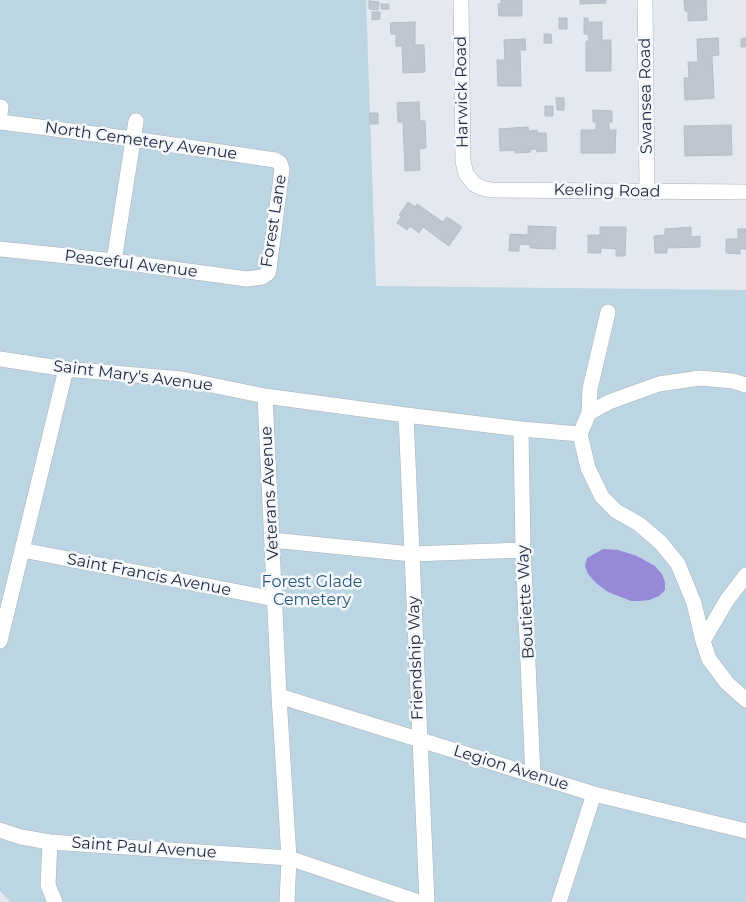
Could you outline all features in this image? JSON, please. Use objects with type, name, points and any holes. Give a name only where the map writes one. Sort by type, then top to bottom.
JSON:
[{"type":"street","name":"Harwick Road","points":[[461,0],[463,161],[464,170],[471,181]]},
{"type":"street","name":"Swansea Road","points":[[645,0],[647,192]]},
{"type":"street","points":[[114,261],[136,121]]},
{"type":"street","name":"North Cemetery Avenue","points":[[0,122],[134,139],[274,160],[280,163]]},
{"type":"street","name":"Forest Lane","points":[[262,277],[268,273],[269,269],[282,168],[280,163]]},
{"type":"street","name":"Keeling Road","points":[[471,181],[478,186],[491,190],[746,192]]},
{"type":"street","name":"Peaceful Avenue","points":[[0,248],[247,279],[262,277]]},
{"type":"street","points":[[608,312],[590,389],[589,413],[580,434],[588,468],[602,497],[616,511],[639,524],[678,564],[694,603],[709,659],[728,683],[746,700]]},
{"type":"street","name":"Saint Mary's Avenue","points":[[0,359],[66,369],[182,379],[266,396]]},
{"type":"street","points":[[0,641],[66,369]]},
{"type":"street","points":[[589,413],[609,402],[659,384],[700,378],[733,381],[746,385]]},
{"type":"street","points":[[266,396],[520,429],[580,434]]},
{"type":"street","name":"Veterans Avenue","points":[[266,396],[279,696],[289,858],[288,902]]},
{"type":"street","name":"Friendship Way","points":[[406,415],[427,902]]},
{"type":"street","name":"Boutiette Way","points":[[520,429],[523,550],[533,776]]},
{"type":"street","points":[[272,540],[411,554],[523,550]]},
{"type":"street","name":"Saint Francis Avenue","points":[[22,550],[275,599]]},
{"type":"street","points":[[703,641],[727,600],[746,575]]},
{"type":"street","name":"Legion Avenue","points":[[279,696],[594,794],[746,831]]},
{"type":"street","points":[[558,902],[594,794]]},
{"type":"street","name":"Saint Paul Avenue","points":[[0,830],[21,837],[50,842],[289,858]]},
{"type":"street","points":[[50,842],[48,885],[55,902]]},
{"type":"street","points":[[289,858],[419,902]]},
{"type":"green space","name":"Forest Glade Cemetery","points":[[0,0],[366,0],[376,286],[746,290],[746,902],[10,902],[0,891]]},
{"type":"shaded area","points":[[603,549],[618,550],[637,556],[655,566],[662,574],[665,590],[659,596],[640,601],[631,601],[608,592],[588,574],[585,566],[587,558]]},
{"type":"building","points":[[501,0],[522,0],[522,16],[499,16],[498,4],[501,4]]},
{"type":"building","points":[[580,0],[606,0],[606,3],[580,4]]},
{"type":"building","points":[[684,0],[706,0],[707,20],[688,21],[688,11],[685,11]]},
{"type":"building","points":[[369,1],[379,2],[378,10],[369,9]]},
{"type":"building","points":[[381,4],[389,4],[389,9],[381,9]]},
{"type":"building","points":[[372,12],[380,12],[380,19],[372,20]]},
{"type":"building","points":[[559,18],[567,18],[567,29],[559,29]]},
{"type":"building","points":[[584,18],[588,18],[588,22],[602,22],[602,40],[611,40],[611,71],[586,71],[586,41],[589,41],[588,34],[584,34]]},
{"type":"building","points":[[415,22],[415,45],[424,45],[425,72],[403,73],[402,46],[396,46],[396,34],[391,34],[390,23]]},
{"type":"building","points":[[544,34],[551,34],[552,43],[544,43]]},
{"type":"building","points":[[718,38],[719,55],[712,56],[714,98],[685,100],[684,78],[689,78],[688,62],[698,62],[697,39]]},
{"type":"building","points":[[746,38],[746,47],[741,47],[741,39]]},
{"type":"building","points":[[525,39],[526,50],[520,50],[521,86],[498,86],[497,60],[505,60],[504,40]]},
{"type":"building","points":[[556,98],[564,98],[564,110],[557,110]]},
{"type":"building","points":[[419,102],[420,121],[425,121],[426,148],[419,149],[420,170],[405,171],[403,122],[398,122],[397,103]]},
{"type":"building","points":[[545,106],[553,106],[553,116],[545,116]]},
{"type":"building","points":[[593,110],[612,111],[612,122],[609,122],[609,130],[616,130],[615,153],[581,153],[581,130],[596,130],[596,122],[593,122]]},
{"type":"building","points":[[370,113],[378,113],[378,124],[370,124]]},
{"type":"building","points":[[731,125],[732,155],[685,156],[684,126]]},
{"type":"building","points":[[528,127],[529,131],[537,130],[537,133],[546,133],[547,151],[537,152],[536,149],[530,150],[531,152],[515,153],[515,150],[500,151],[499,129]]},
{"type":"building","points":[[408,202],[415,207],[417,204],[443,222],[447,217],[462,227],[449,246],[423,227],[419,233],[410,226],[407,230],[397,223],[401,217],[399,215]]},
{"type":"building","points":[[528,226],[556,227],[555,249],[530,248],[531,245],[519,244],[519,251],[509,251],[510,234],[528,235]]},
{"type":"building","points":[[600,227],[626,227],[625,256],[616,256],[616,249],[601,248],[601,253],[588,253],[588,235],[600,235]]},
{"type":"building","points":[[691,227],[691,237],[700,236],[700,247],[667,248],[667,253],[655,253],[654,236],[665,235],[665,229]]},
{"type":"building","points":[[738,229],[746,229],[746,249],[740,249],[740,254],[726,253],[726,239],[738,239]]}]
